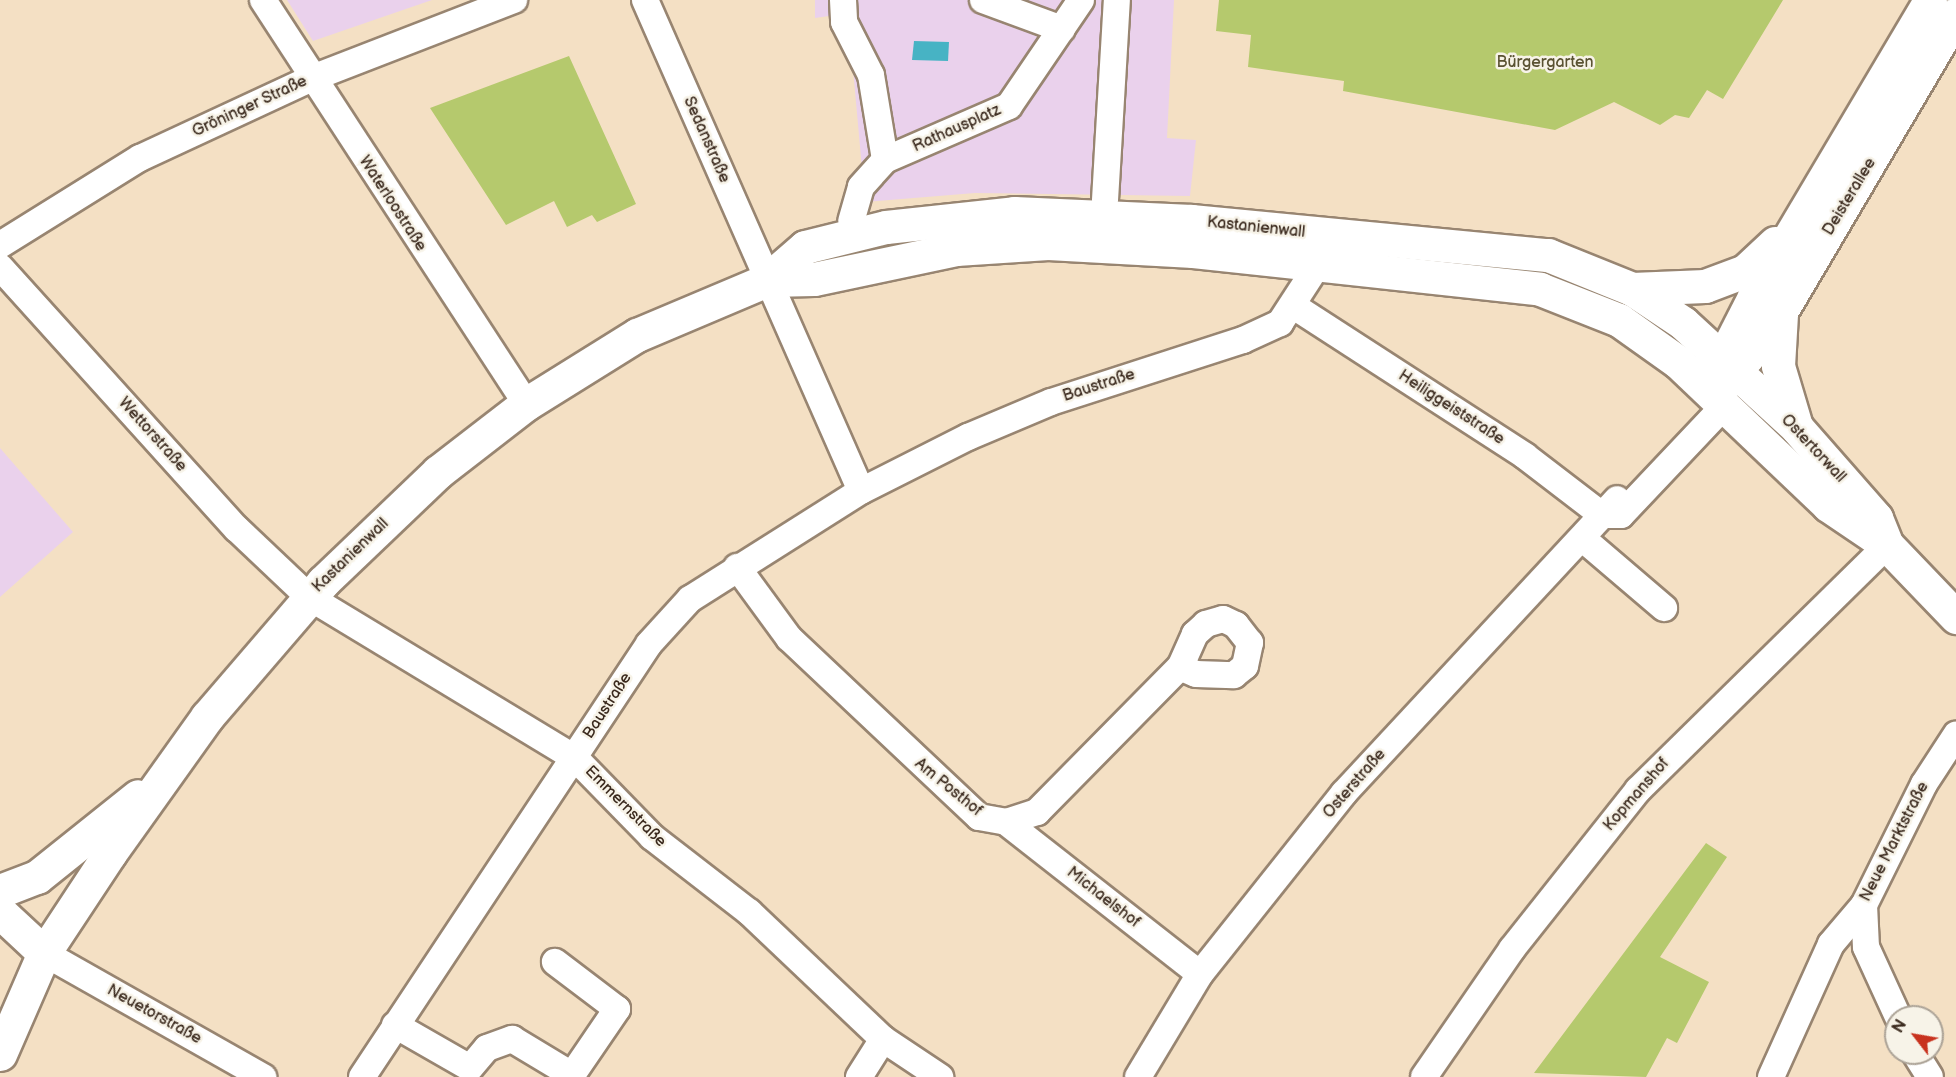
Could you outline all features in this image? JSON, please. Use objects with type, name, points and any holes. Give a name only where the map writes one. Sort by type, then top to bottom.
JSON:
[{"type":"main road","name":"Deisterallee","points":[[1726,408],[1727,363],[1739,326],[1930,0]]},
{"type":"main road","name":"Deisterallee","points":[[1678,362],[1727,363],[1747,357],[1780,314],[1956,14]]},
{"type":"main road","points":[[1632,289],[1691,289],[1745,271],[1807,208]]},
{"type":"main road","name":"Kastanienwall","points":[[0,1054],[44,953],[163,777],[244,670],[309,597],[438,472],[526,405],[636,335],[767,280],[805,247],[858,233],[970,216],[1064,213],[1522,251],[1568,261],[1632,289],[1683,323],[1727,363]]},
{"type":"main road","name":"Kastanienwall","points":[[767,280],[814,279],[918,254],[1002,244],[1193,251],[1540,289],[1619,320],[1678,362],[1726,408]]},
{"type":"main road","points":[[1780,314],[1778,366],[1797,428]]},
{"type":"main road","name":"Ostertorwall","points":[[1727,363],[1797,428],[1876,518],[1887,545]]},
{"type":"main road","name":"Ostertorwall","points":[[1726,408],[1828,504],[1887,545],[1956,618]]},
{"type":"main road","points":[[0,891],[37,877],[163,777]]},
{"type":"main road","points":[[0,912],[44,953]]},
{"type":"main road","points":[[0,941],[44,953]]},
{"type":"street","name":"Waterloostraße","points":[[263,0],[310,79],[526,405]]},
{"type":"street","name":"Gröninger Straße","points":[[0,245],[140,158],[310,79],[514,0]]},
{"type":"street","name":"Sedanstraße","points":[[645,0],[767,280]]},
{"type":"street","points":[[843,0],[844,22],[871,75],[885,160]]},
{"type":"street","points":[[983,0],[1062,29]]},
{"type":"street","name":"Rathausplatz","points":[[851,221],[861,187],[885,160],[1009,106],[1081,0]]},
{"type":"street","points":[[1106,201],[1117,0]]},
{"type":"street","name":"Baustraße","points":[[362,1077],[649,644],[690,599],[737,567],[861,491],[1051,402],[1243,340],[1280,322],[1295,307],[1317,266]]},
{"type":"street","name":"Wettorstraße","points":[[0,267],[237,529],[309,597]]},
{"type":"street","points":[[767,280],[861,491]]},
{"type":"street","name":"Heiliggeiststraße","points":[[1295,307],[1525,456],[1609,507]]},
{"type":"street","points":[[1609,507],[1621,515],[1726,408]]},
{"type":"street","name":"Osterstraße","points":[[1138,1077],[1200,975],[1344,793],[1609,507]]},
{"type":"street","points":[[1582,538],[1664,608]]},
{"type":"street","name":"Kopmanshof","points":[[1424,1077],[1512,949],[1638,790],[1887,545]]},
{"type":"street","name":"Am Posthof","points":[[737,567],[789,638],[930,777],[979,817],[1006,822]]},
{"type":"street","name":"Emmernstraße","points":[[309,597],[575,758],[652,837],[749,912],[883,1039],[940,1077]]},
{"type":"street","points":[[1006,822],[1037,812],[1180,667]]},
{"type":"street","name":"Neue Marktstraße","points":[[1771,1077],[1831,944],[1864,905],[1924,784],[1956,735]]},
{"type":"street","name":"Michaelshof","points":[[1006,822],[1200,975]]},
{"type":"street","points":[[1864,905],[1866,947],[1893,1005]]},
{"type":"street","points":[[1831,944],[1866,947]]},
{"type":"street","name":"Neuetorstraße","points":[[44,953],[263,1077]]},
{"type":"street","points":[[395,1025],[470,1068],[488,1048],[512,1039],[572,1075],[617,1009],[555,962]]},
{"type":"street","points":[[859,1077],[883,1039]]},
{"type":"shaded area","points":[[287,0],[432,0],[313,41]]},
{"type":"shaded area","points":[[815,0],[1174,0],[1167,138],[1196,140],[1190,196],[975,193],[865,202],[853,69],[829,16],[815,18]]},
{"type":"shaded area","points":[[0,448],[73,532],[0,597]]},
{"type":"green space","name":"Bürgergarten","points":[[1219,0],[1783,0],[1723,99],[1707,90],[1689,118],[1675,115],[1660,125],[1614,102],[1555,130],[1343,91],[1344,81],[1248,67],[1251,35],[1216,31]]},
{"type":"green space","points":[[569,56],[636,204],[597,222],[592,215],[567,227],[554,201],[506,225],[430,108]]},
{"type":"green space","points":[[1706,843],[1727,857],[1660,957],[1709,982],[1677,1043],[1667,1038],[1646,1077],[1534,1073]]},
{"type":"water","points":[[914,41],[949,42],[948,61],[912,60]]}]
